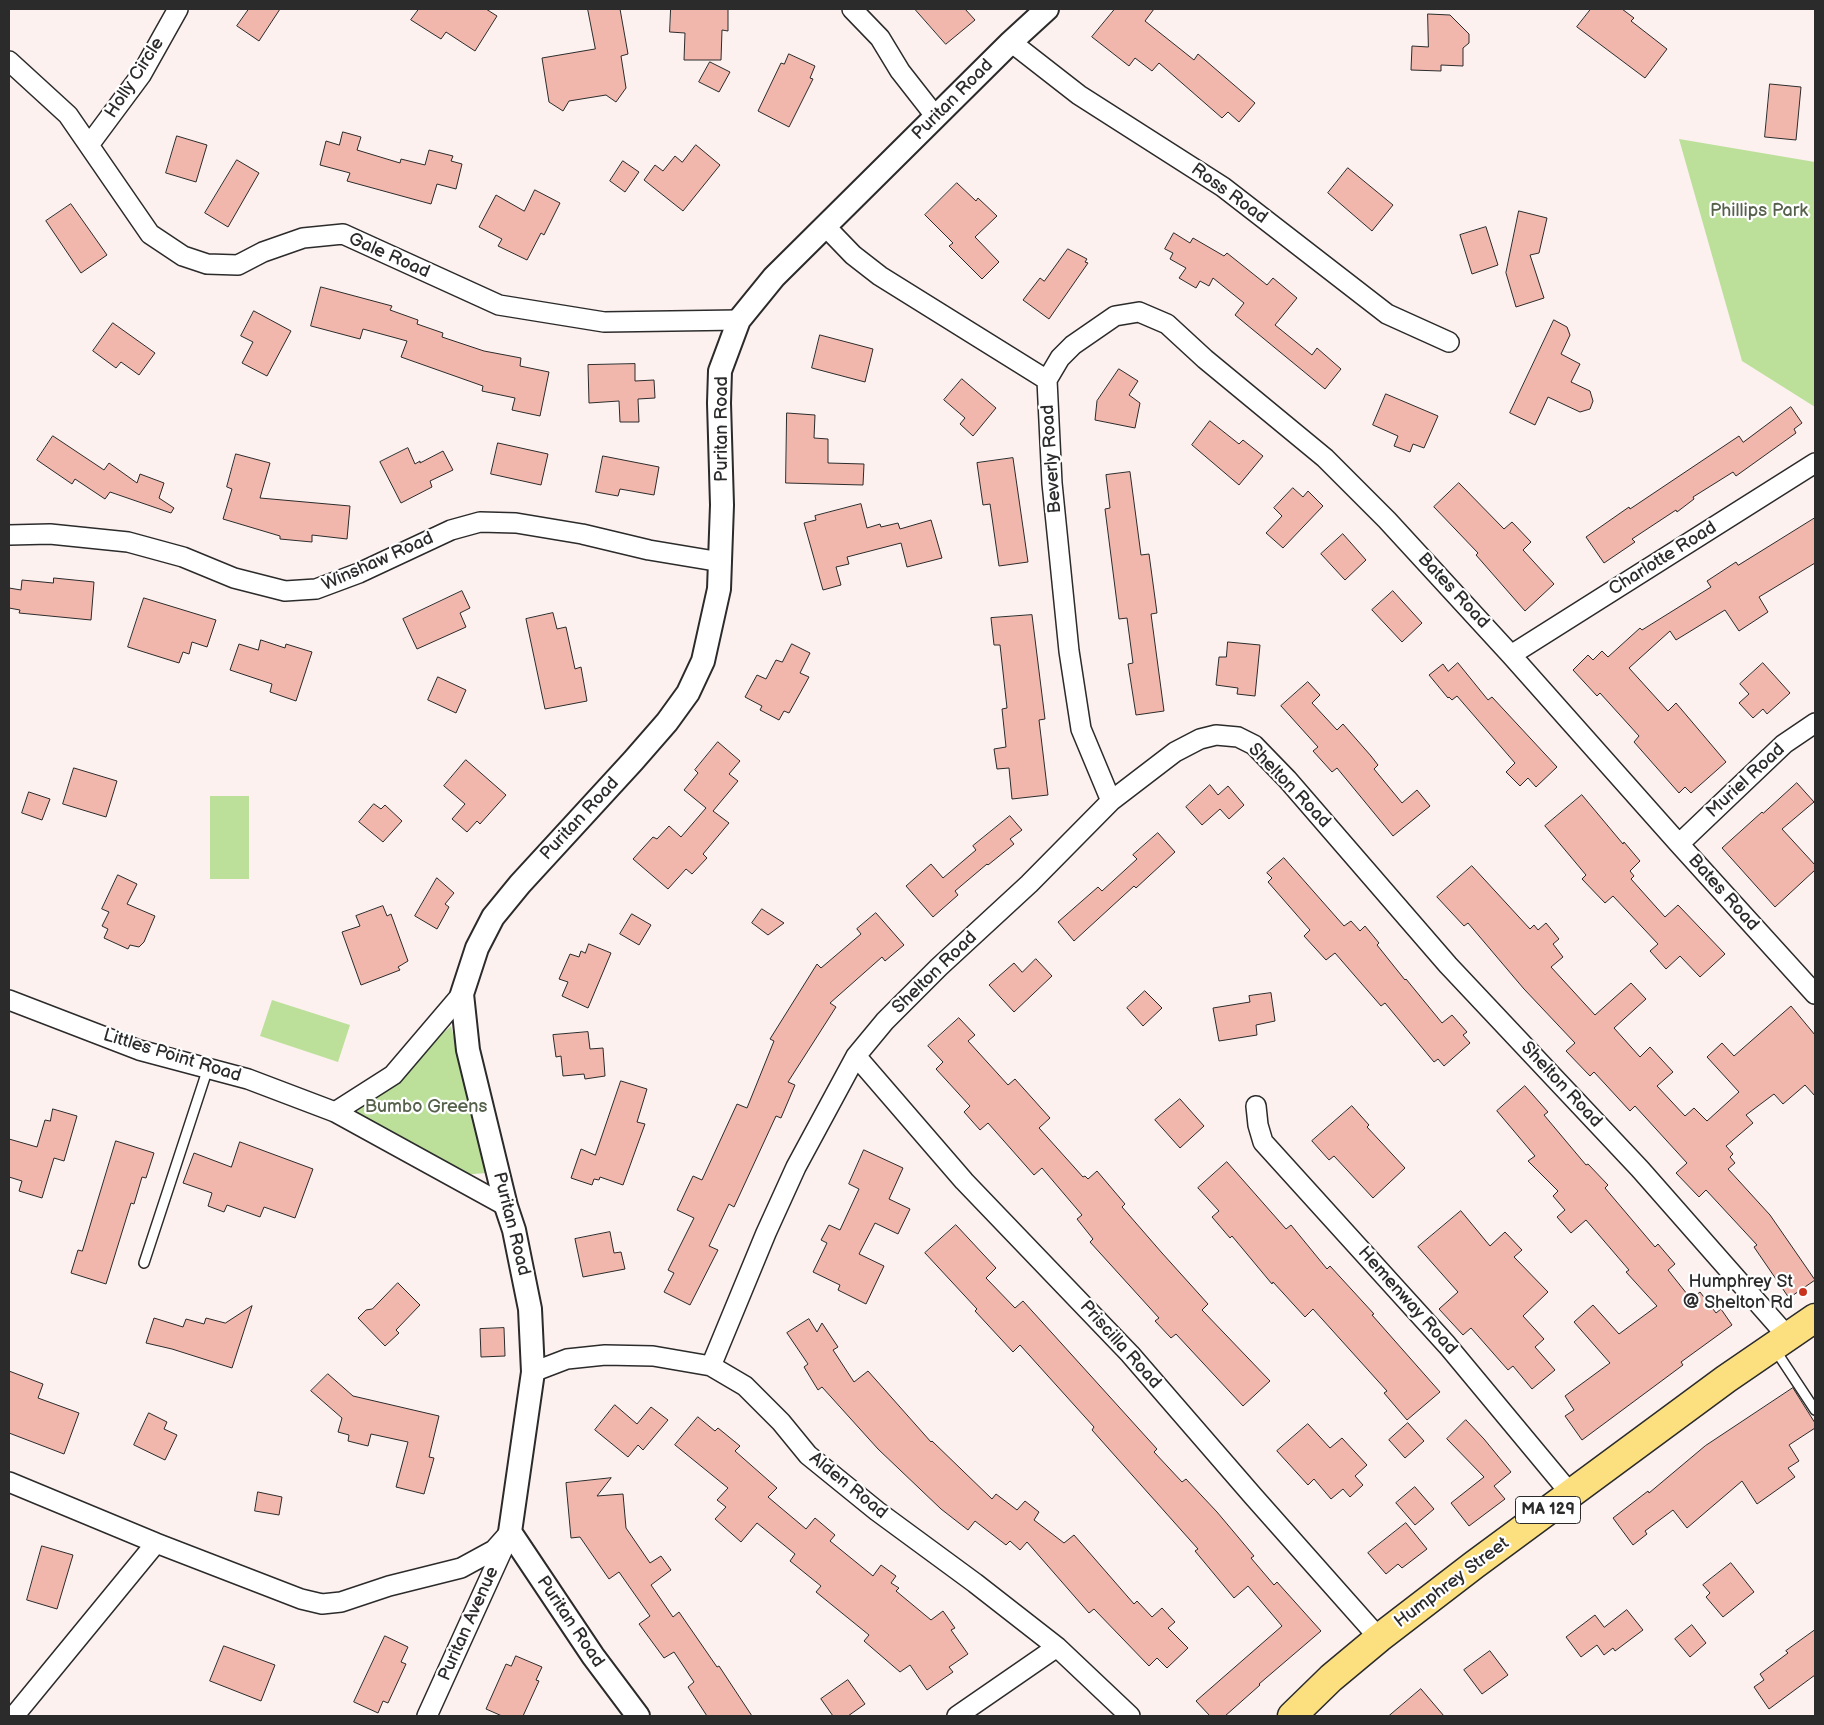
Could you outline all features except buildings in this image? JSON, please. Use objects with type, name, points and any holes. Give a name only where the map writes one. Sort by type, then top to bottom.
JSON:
[{"type":"main road","name":"Humphrey Street","points":[[1292,1716],[1331,1678],[1379,1638],[1570,1493],[1780,1341],[1815,1318]]},
{"type":"street","name":"Holly Circle","points":[[89,145],[141,75],[178,9]]},
{"type":"street","points":[[852,9],[880,38],[900,72],[936,117]]},
{"type":"street","name":"Puritan Road","points":[[638,1716],[593,1656],[510,1532],[533,1372],[530,1309],[514,1230],[506,1206],[468,1050],[462,994],[477,948],[494,917],[520,884],[633,762],[666,722],[688,693],[703,660],[719,589],[721,562],[720,371],[739,320],[774,277],[1011,42],[1047,9]]},
{"type":"street","name":"Ross Road","points":[[1011,42],[1079,95],[1223,187],[1387,314],[1449,342]]},
{"type":"street","name":"Gale Road","points":[[9,61],[68,115],[150,234],[183,256],[208,264],[238,264],[303,238],[343,234],[499,305],[604,322],[739,320]]},
{"type":"street","name":"Beverly Road","points":[[826,227],[853,255],[880,276],[1047,380],[1052,483],[1069,651],[1081,729],[1111,801]]},
{"type":"street","name":"Bates Road","points":[[1047,380],[1060,358],[1073,345],[1115,316],[1139,312],[1167,324],[1205,359],[1325,458],[1387,520],[1511,655],[1815,994]]},
{"type":"street","name":"Charlotte Road","points":[[1511,655],[1815,463]]},
{"type":"street","name":"Winshaw Road","points":[[9,536],[50,534],[128,542],[184,557],[234,578],[285,591],[316,590],[358,573],[451,530],[480,522],[526,524],[582,534],[649,550],[721,562]]},
{"type":"street","name":"Muriel Road","points":[[1679,844],[1784,744],[1815,722]]},
{"type":"street","name":"Shelton Road","points":[[711,1366],[766,1233],[796,1167],[856,1056],[892,1014],[939,967],[1029,884],[1111,801],[1175,752],[1200,739],[1216,735],[1238,737],[1254,745],[1287,779],[1448,965],[1640,1169],[1780,1341]]},
{"type":"street","points":[[335,1112],[393,1075],[462,994]]},
{"type":"street","name":"Littles Point Road","points":[[9,1000],[139,1050],[248,1080],[335,1112],[506,1206]]},
{"type":"street","name":"Priscilla Road","points":[[856,1056],[964,1181],[1130,1354],[1379,1638]]},
{"type":"street","name":"Hemenway Road","points":[[1256,1106],[1258,1125],[1263,1142],[1447,1344],[1570,1493]]},
{"type":"street","name":"Alden Road","points":[[533,1372],[567,1359],[605,1356],[653,1356],[711,1366],[745,1386],[781,1422],[808,1455],[870,1505],[1057,1647],[1130,1716]]},
{"type":"street","points":[[9,1482],[301,1600],[322,1604],[341,1602],[389,1586],[461,1568],[494,1550],[510,1532]]},
{"type":"street","name":"Puritan Avenue","points":[[427,1716],[510,1532]]},
{"type":"street","points":[[14,1716],[156,1543]]},
{"type":"street","points":[[957,1716],[1057,1647]]},
{"type":"lane","points":[[144,1263],[208,1068]]},
{"type":"lane","points":[[1780,1341],[1815,1410]]},
{"type":"green space","name":"Phillips Park","points":[[1679,139],[1815,162],[1815,407],[1742,361]]},
{"type":"green space","points":[[210,796],[249,796],[249,879],[210,879]]},
{"type":"green space","points":[[272,1000],[350,1025],[338,1062],[260,1036]]},
{"type":"green space","name":"Bumbo Greens","points":[[451,1026],[487,1173],[460,1175],[354,1114]]},
{"type":"place","name":"Humphrey St @ Shelton Rd","points":[[1803,1292]]}]
